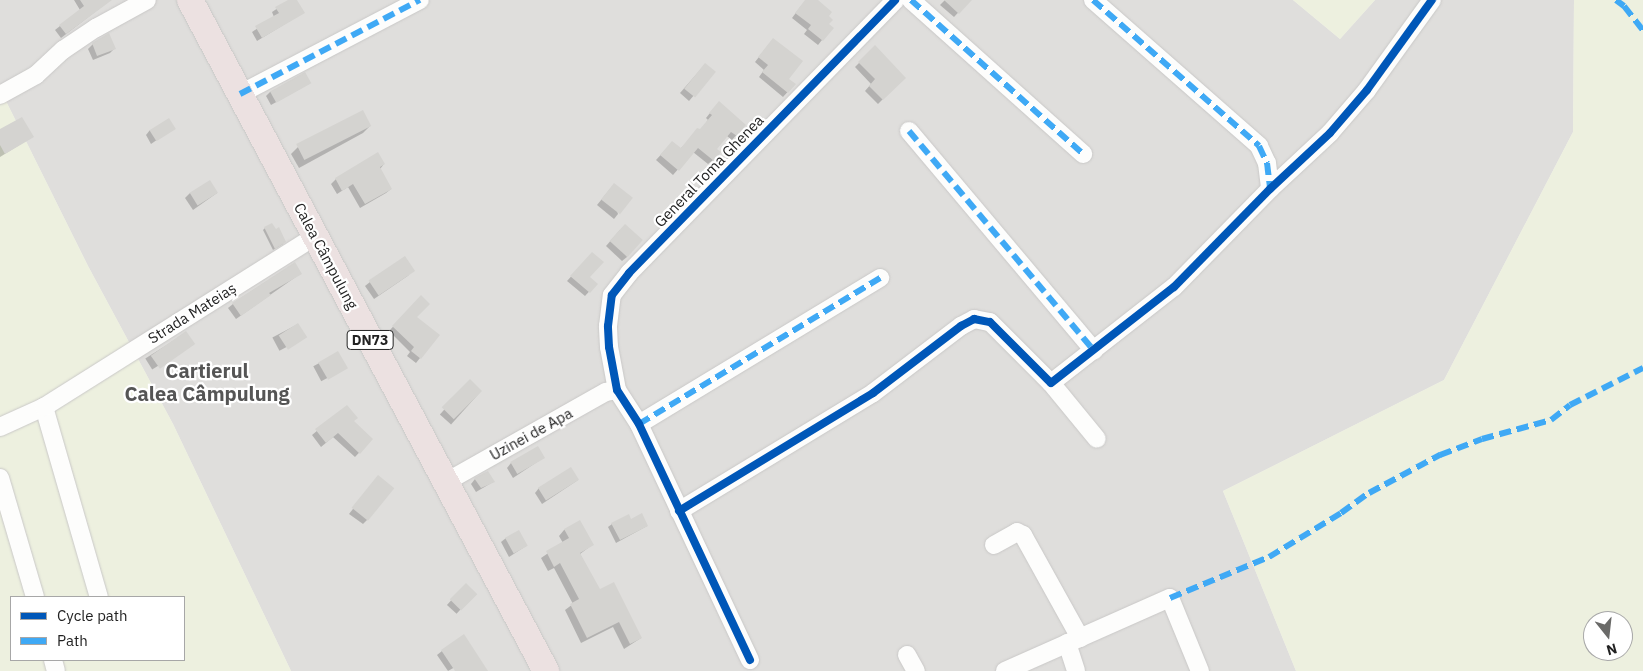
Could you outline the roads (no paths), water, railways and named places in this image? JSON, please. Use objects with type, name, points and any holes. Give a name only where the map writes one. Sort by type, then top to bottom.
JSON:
[{"type":"highway","name":"Calea Câmpulung","points":[[197,3],[240,94],[546,671]]},
{"type":"street","points":[[0,95],[36,75],[64,50],[96,28],[146,0]]},
{"type":"street","points":[[240,94],[420,0]]},
{"type":"street","name":"General Toma Ghenea","points":[[617,390],[609,347],[608,326],[612,295],[629,273],[896,0]]},
{"type":"street","points":[[911,0],[1083,154]]},
{"type":"street","points":[[1093,0],[1259,146],[1267,163],[1270,190]]},
{"type":"street","points":[[1051,383],[1174,287],[1342,119],[1367,90],[1432,0]]},
{"type":"street","points":[[909,131],[1094,351]]},
{"type":"street","name":"Strada Mateiaș","points":[[0,428],[44,407],[316,236]]},
{"type":"street","points":[[639,424],[880,278]]},
{"type":"street","points":[[679,511],[873,393],[961,326],[974,319],[990,322],[1051,383],[1097,438]]},
{"type":"street","points":[[617,390],[639,424],[750,660]]},
{"type":"street","name":"Uzinei de Apa","points":[[446,482],[606,392],[617,390]]},
{"type":"street","points":[[44,407],[99,596]]},
{"type":"street","points":[[0,478],[34,596]]},
{"type":"street","points":[[994,545],[1016,532],[1023,535],[1074,641],[1076,671]]},
{"type":"street","points":[[1005,671],[1170,598],[1200,671]]},
{"type":"street","points":[[907,655],[916,671]]},
{"type":"district","name":"Cartierul Calea Câmpulung","points":[[207,382]]}]
